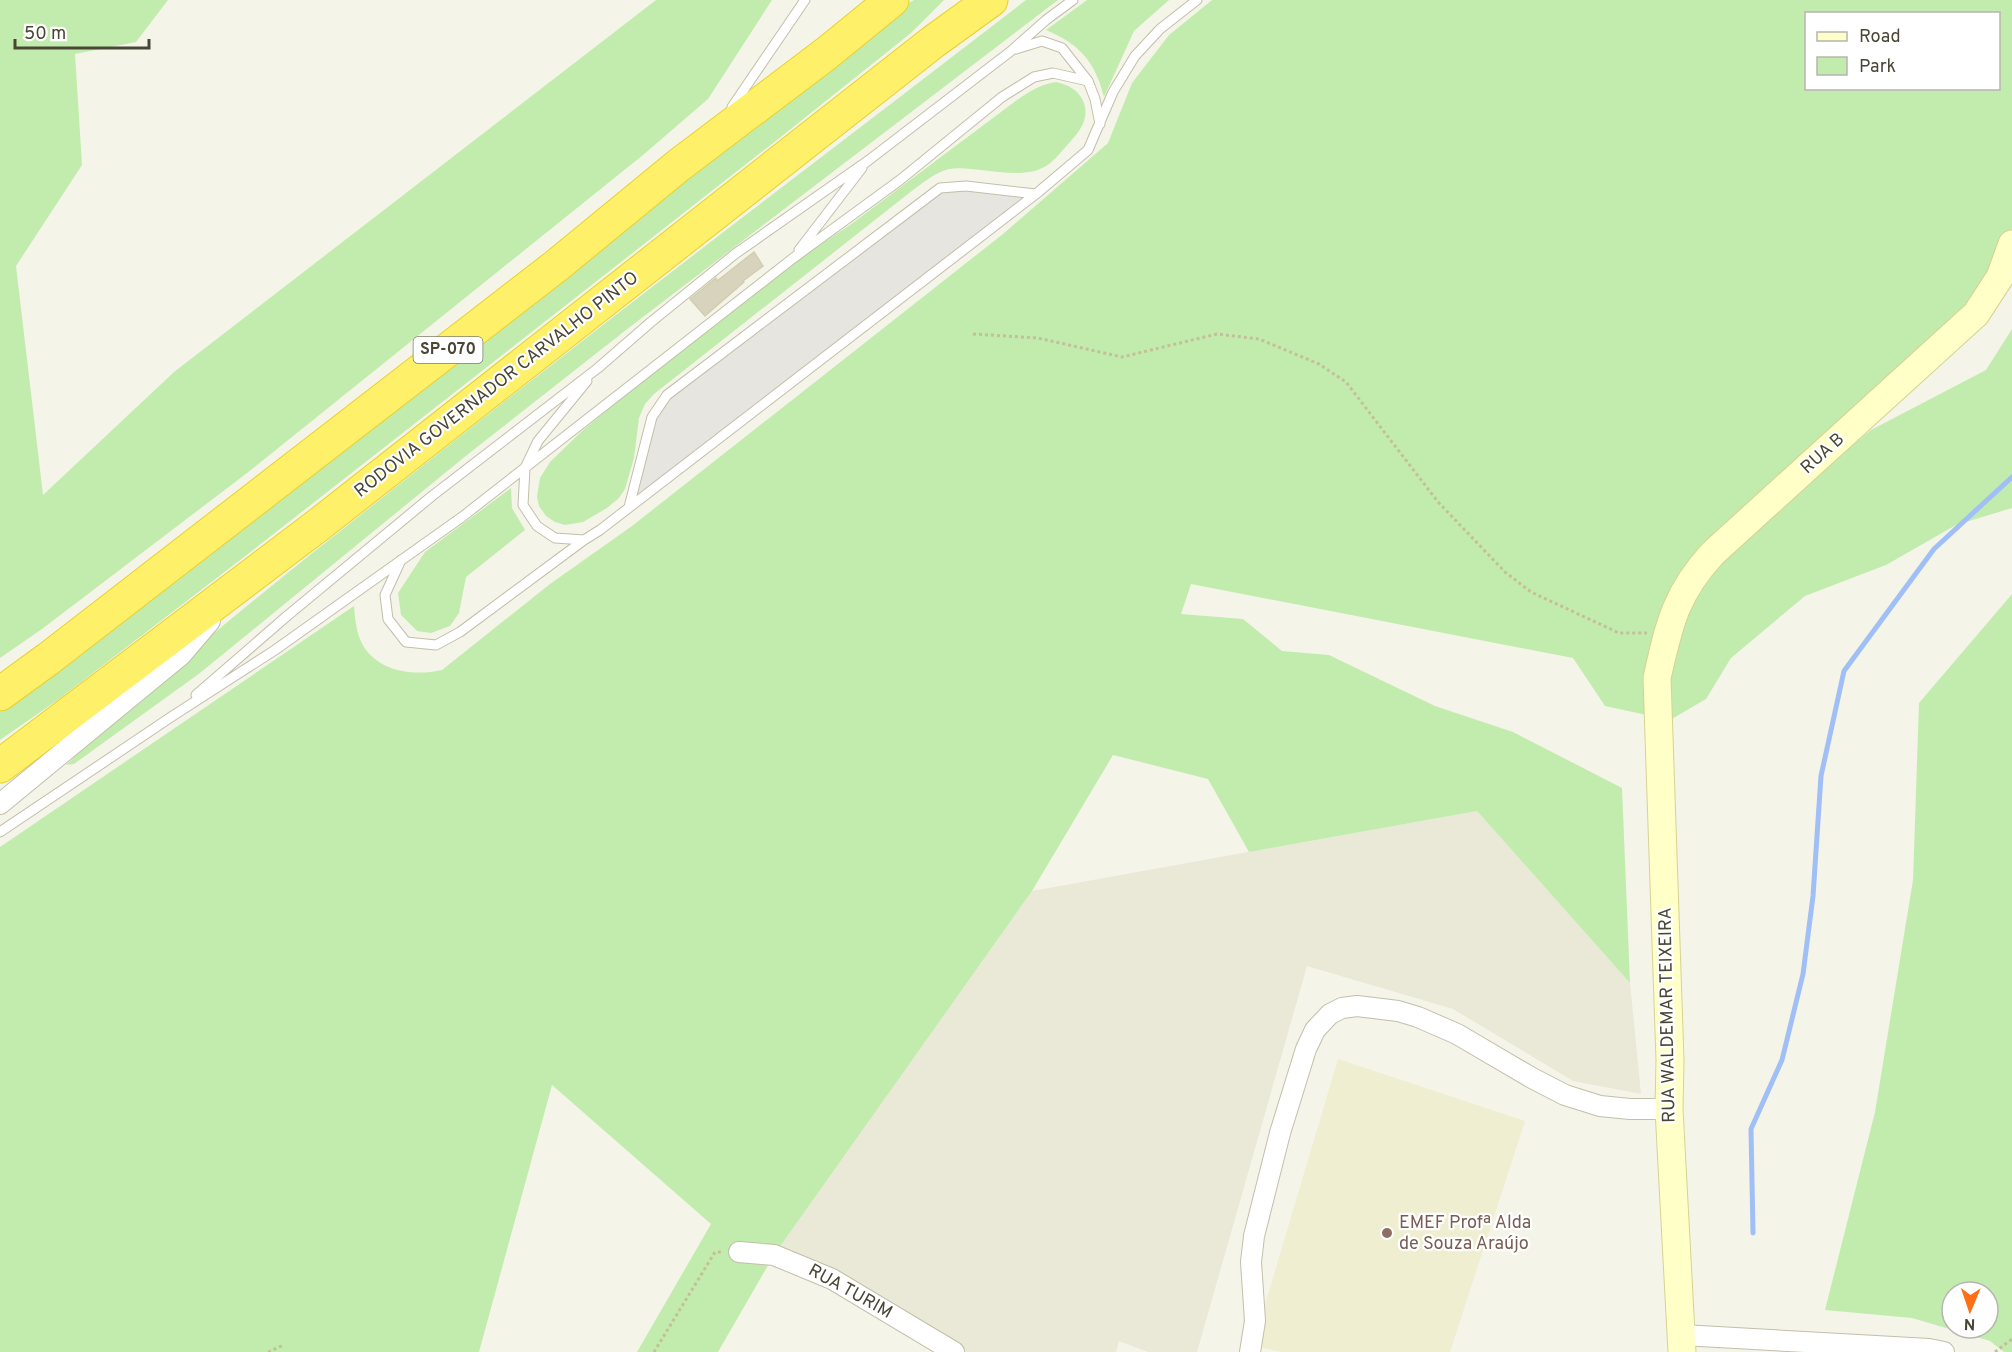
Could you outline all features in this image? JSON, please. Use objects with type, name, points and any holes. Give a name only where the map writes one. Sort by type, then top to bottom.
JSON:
[{"type":"highway","name":"SP-070","points":[[0,694],[556,266],[680,165],[892,0]]},
{"type":"highway","name":"RODOVIA GOVERNADOR CARVALHO PINTO","points":[[0,766],[246,580],[592,312],[933,42],[994,3]]},
{"type":"street","name":"RUA B","points":[[1658,678],[1666,633],[1672,614],[1683,591],[1698,569],[1976,314],[1997,283],[2012,244]]},
{"type":"street","points":[[0,804],[181,655],[246,580]]},
{"type":"street","name":"RUA WALDEMAR TEIXEIRA","points":[[1658,678],[1669,1109],[1682,1344]]},
{"type":"street","points":[[1251,1348],[1255,1320],[1251,1262],[1254,1236],[1280,1133],[1306,1049],[1315,1030],[1330,1014],[1342,1008],[1357,1006],[1398,1011],[1457,1034],[1565,1095],[1600,1106],[1669,1109]]},
{"type":"street","name":"RUA TURIM","points":[[739,1252],[774,1255],[832,1279],[954,1352]]},
{"type":"street","points":[[1682,1344],[1929,1349],[1944,1352]]},
{"type":"lane","points":[[723,117],[738,101],[805,0]]},
{"type":"lane","points":[[171,717],[287,616],[432,496],[598,368],[735,254],[869,160],[1011,51],[1072,0]]},
{"type":"lane","points":[[401,560],[386,595],[388,619],[406,642],[436,645],[460,633],[629,507],[1036,194],[1088,150],[1113,92],[1135,56],[1160,29],[1197,0]]},
{"type":"lane","points":[[1011,51],[1042,41],[1062,48],[1088,81],[1095,99],[1100,125]]},
{"type":"lane","points":[[0,832],[275,650],[462,517],[792,259],[900,180],[1002,97],[1034,77],[1053,73],[1088,81]]},
{"type":"lane","points":[[680,165],[716,125]]},
{"type":"lane","points":[[792,259],[869,160]]},
{"type":"lane","points":[[629,507],[652,417],[666,395],[940,188],[966,186],[1036,194]]},
{"type":"lane","points":[[584,540],[555,538],[537,526],[523,505],[525,468],[543,433],[598,368]]},
{"type":"path","points":[[973,334],[1038,338],[1122,357],[1216,334],[1259,339],[1319,364],[1346,382],[1438,502],[1505,572],[1531,592],[1619,633],[1666,633]]},
{"type":"path","points":[[654,1352],[715,1252],[739,1252]]},
{"type":"path","points":[[1995,1352],[2012,1339]]},
{"type":"path","points":[[268,1352],[284,1345]]},
{"type":"shaded area","points":[[940,188],[1036,194],[629,507],[652,417],[667,395]]},
{"type":"shaded area","points":[[1477,811],[1630,983],[1641,1094],[1573,1081],[1453,1009],[1307,966],[1197,1352],[1148,1352],[1119,1341],[1116,1352],[954,1352],[774,1255],[1032,891]]},
{"type":"shaded area","name":"EMEF Profª Alda de Souza Araújo","points":[[1338,1059],[1525,1121],[1450,1352],[1281,1352],[1253,1345]]},
{"type":"green space","points":[[0,0],[168,0],[136,42],[75,54],[82,165],[16,266],[43,495],[174,372],[656,0],[772,0],[708,99],[643,155],[247,473],[42,629],[0,658]]},
{"type":"green space","points":[[914,0],[944,0],[911,33],[782,136],[248,554],[59,699],[0,740],[0,701],[885,17]]},
{"type":"green space","points":[[1026,0],[1058,0],[626,330],[467,455],[200,673],[74,764],[66,765],[154,684],[340,531],[582,341]]},
{"type":"green space","points":[[1087,0],[1169,0],[1134,31],[1104,97],[1096,73],[1084,55],[1068,41],[1046,30]]},
{"type":"green space","points":[[1212,0],[2012,0],[2012,237],[1994,299],[1805,484],[1871,430],[1986,370],[2012,329],[2012,508],[1956,525],[1886,565],[1805,596],[1731,658],[1706,699],[1670,720],[1605,706],[1573,658],[1191,584],[1181,614],[1243,619],[1282,651],[1329,655],[1435,706],[1513,732],[1622,788],[1630,983],[1477,811],[1249,852],[1208,779],[1113,755],[1032,891],[774,1255],[718,1352],[637,1352],[711,1224],[552,1085],[479,1352],[0,1352],[0,847],[354,606],[360,639],[374,658],[384,665],[406,672],[442,670],[550,584],[632,526],[1003,234],[1108,143],[1132,83],[1169,35]]},
{"type":"green space","points":[[1056,82],[1076,91],[1084,103],[1085,114],[1078,133],[1052,162],[1025,173],[949,169],[939,172],[913,190],[654,394],[645,404],[639,418],[634,458],[625,489],[619,498],[583,522],[565,525],[546,516],[539,506],[537,497],[540,478],[550,462],[582,431],[803,256],[850,225],[1017,100],[1036,88]]},
{"type":"green space","points":[[511,488],[512,508],[525,530],[466,577],[459,613],[450,626],[431,633],[417,631],[401,615],[398,593],[425,552]]},
{"type":"green space","points":[[2012,594],[2012,1352],[2004,1352],[1987,1340],[2000,1340],[2000,1280],[1940,1280],[1940,1326],[1912,1318],[1825,1310],[1875,1112],[1913,880],[1919,703]]},
{"type":"building","points":[[754,252],[763,266],[705,316],[690,299]]},
{"type":"waterway","points":[[1753,1233],[1751,1129],[1782,1060],[1803,974],[1813,896],[1821,776],[1844,671],[1934,549],[2012,477]]},
{"type":"place","name":"EMEF Profª Alda de Souza Araújo","points":[[1387,1233]]}]
